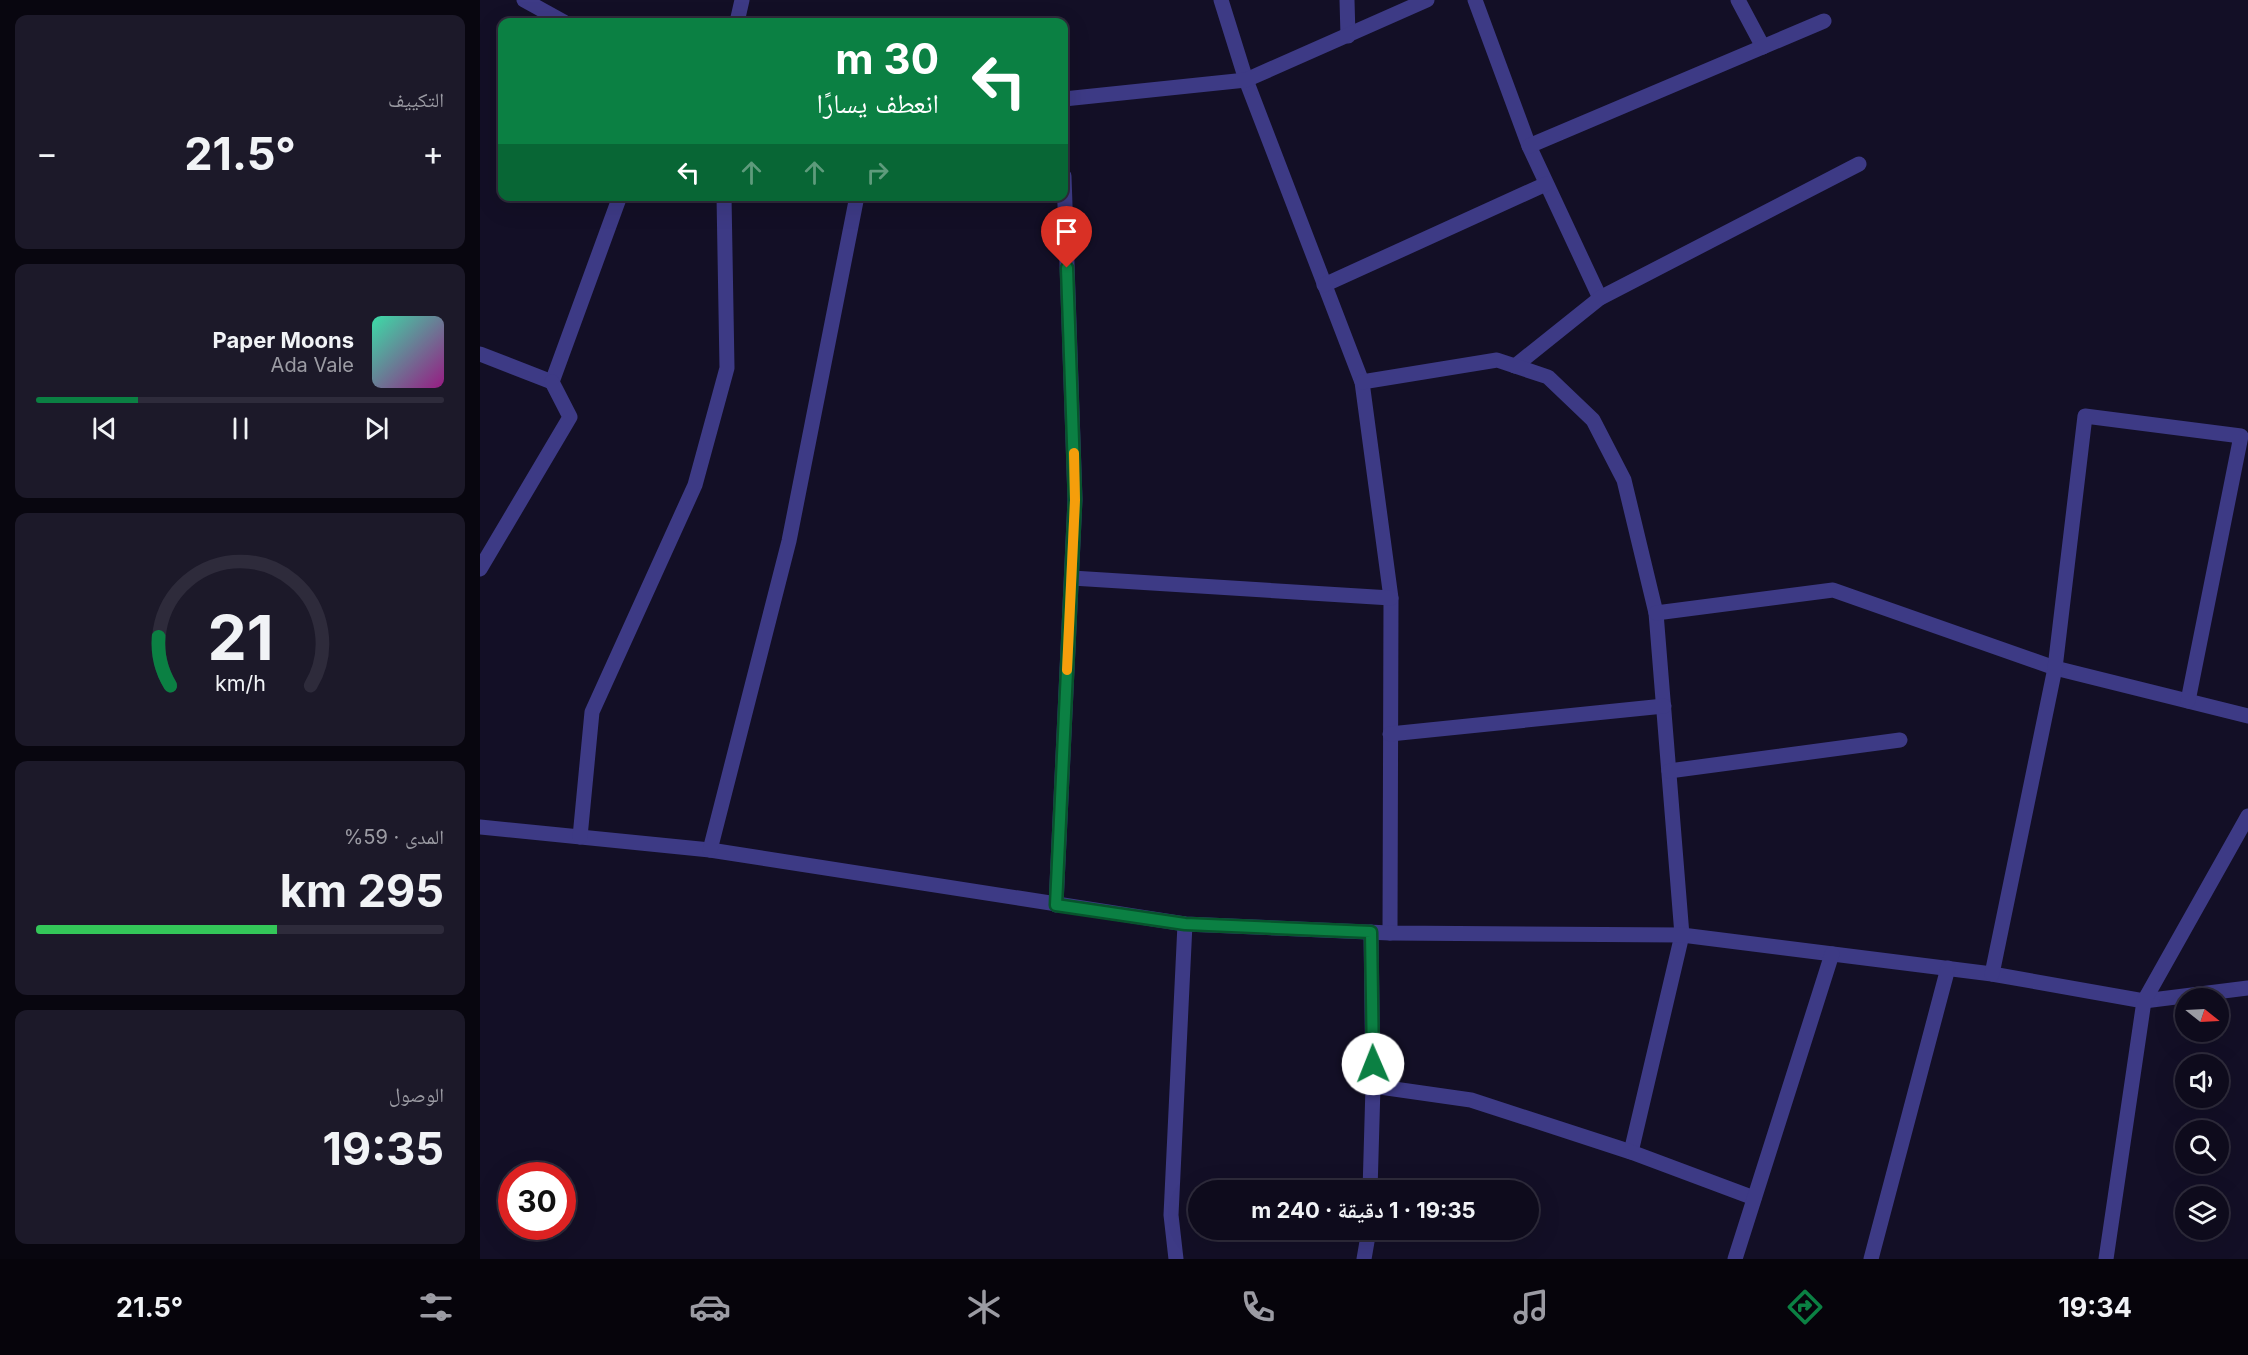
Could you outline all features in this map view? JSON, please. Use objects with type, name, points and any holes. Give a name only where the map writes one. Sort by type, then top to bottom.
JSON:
[{"type":"street","points":[[525,0],[557,18]]},
{"type":"street","points":[[738,18],[742,0]]},
{"type":"street","points":[[1221,0],[1246,80],[1362,382],[1390,598],[1390,933]]},
{"type":"street","points":[[1347,0],[1348,36]]},
{"type":"street","points":[[1068,99],[1246,80],[1427,0]]},
{"type":"street","points":[[1475,0],[1529,146],[1600,298]]},
{"type":"street","points":[[1738,0],[1763,47]]},
{"type":"street","points":[[1529,146],[1824,21]]},
{"type":"street","points":[[1515,366],[1600,298],[1859,164]]},
{"type":"street","points":[[1324,285],[1546,184]]},
{"type":"street","points":[[552,382],[618,201]]},
{"type":"street","points":[[580,837],[592,712],[695,485],[727,368],[724,201]]},
{"type":"street","points":[[710,850],[789,541],[856,201]]},
{"type":"street","points":[[1056,905],[1075,500],[1065,201]]},
{"type":"street","points":[[480,354],[552,382],[570,417],[480,569]]},
{"type":"street","points":[[1362,382],[1497,360],[1548,378],[1593,420],[1624,480],[1656,613],[1682,935],[1631,1152]]},
{"type":"street","points":[[1992,974],[2055,668],[2085,416],[2241,436],[2188,701]]},
{"type":"street","points":[[1072,578],[1390,598]]},
{"type":"street","points":[[1656,613],[1833,590],[2055,668],[2248,716]]},
{"type":"street","points":[[1390,734],[1664,706]]},
{"type":"street","points":[[1669,771],[1900,740]]},
{"type":"street","points":[[2106,1259],[2144,1001],[2248,816]]},
{"type":"street","points":[[480,827],[710,850],[1185,924],[1390,933],[1682,935],[1992,974],[2144,1001],[2248,988]]},
{"type":"street","points":[[1176,1259],[1171,1215],[1185,924]]},
{"type":"street","points":[[1370,1180],[1373,1086],[1371,932]]},
{"type":"street","points":[[1735,1259],[1832,954]]},
{"type":"street","points":[[1871,1259],[1948,968]]},
{"type":"street","points":[[1373,1086],[1472,1100],[1631,1152],[1754,1198]]},
{"type":"street","points":[[1364,1259],[1367,1240]]},
{"type":"slow traffic","points":[[1067,670],[1075,500],[1074,453]]},
{"type":"route","points":[[1067,268],[1075,500],[1056,905],[1185,924],[1371,932],[1373,1064]]}]
